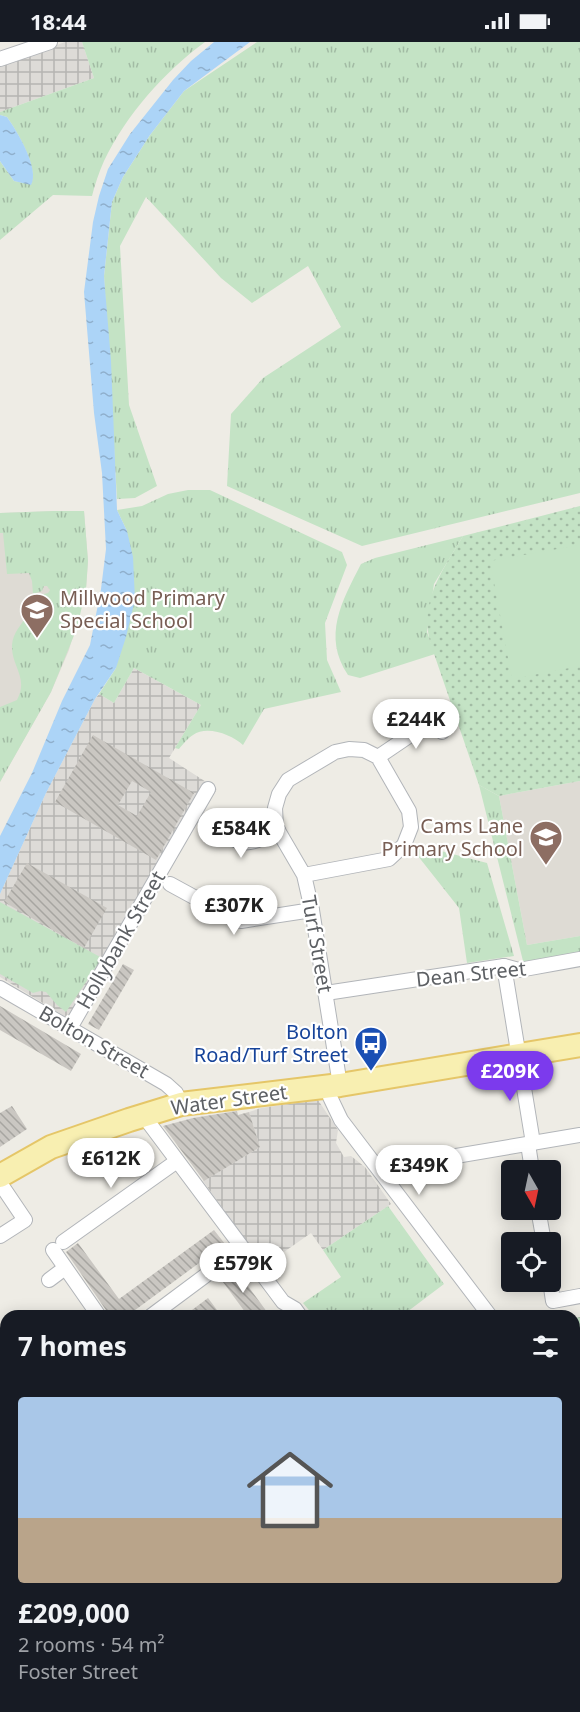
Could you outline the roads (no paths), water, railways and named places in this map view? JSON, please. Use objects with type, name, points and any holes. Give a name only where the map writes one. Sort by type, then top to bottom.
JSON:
[{"type":"main road","name":"Water Street","points":[[0,1176],[51,1147],[181,1104],[334,1086],[580,1045]]},
{"type":"street","points":[[0,59],[50,42]]},
{"type":"street","points":[[378,757],[436,713],[442,732]]},
{"type":"street","points":[[349,748],[364,750],[378,757],[409,811],[411,826],[404,846],[389,859],[304,875],[278,830],[275,808],[279,794],[288,780],[335,752],[349,748]]},
{"type":"street","name":"Hollybank Street","points":[[70,1028],[208,789]]},
{"type":"street","points":[[206,823],[241,843],[259,842],[278,830]]},
{"type":"street","name":"Turf Street","points":[[304,875],[326,993],[334,1086],[341,1120],[485,1310]]},
{"type":"street","points":[[170,884],[241,921],[312,910]]},
{"type":"street","name":"Dean Street","points":[[326,993],[504,966],[519,970],[580,959]]},
{"type":"street","points":[[504,966],[531,1160]]},
{"type":"street","name":"Bolton Street","points":[[0,988],[166,1084],[176,1093],[181,1104]]},
{"type":"street","points":[[143,1115],[283,1302],[296,1310]]},
{"type":"street","points":[[378,1169],[580,1135]]},
{"type":"street","points":[[95,1310],[65,1268],[58,1246],[177,1161]]},
{"type":"street","points":[[0,1183],[25,1220],[0,1236]]},
{"type":"street","points":[[159,1310],[242,1249]]},
{"type":"street","points":[[50,1280],[65,1268]]},
{"type":"street","points":[[552,1292],[553,1301],[580,1296]]},
{"type":"water","points":[[214,42],[250,42],[184,91],[150,135],[123,177],[112,202],[104,276],[111,361],[117,510],[127,531],[133,557],[135,600],[116,668],[95,699],[46,793],[0,894],[0,836],[32,773],[62,701],[90,645],[101,589],[106,549],[102,473],[94,413],[84,292],[93,222],[99,196],[108,169],[130,134],[173,80]]},
{"type":"water","points":[[0,115],[7,117],[26,150],[32,170],[31,185],[14,181],[0,161]]},
{"type":"place","name":"Millwood Primary Special School","points":[[37,639]]},
{"type":"place","name":"Cams Lane Primary School","points":[[546,866]]},
{"type":"place","name":"Bolton Road/Turf Street","points":[[371,1072]]}]
